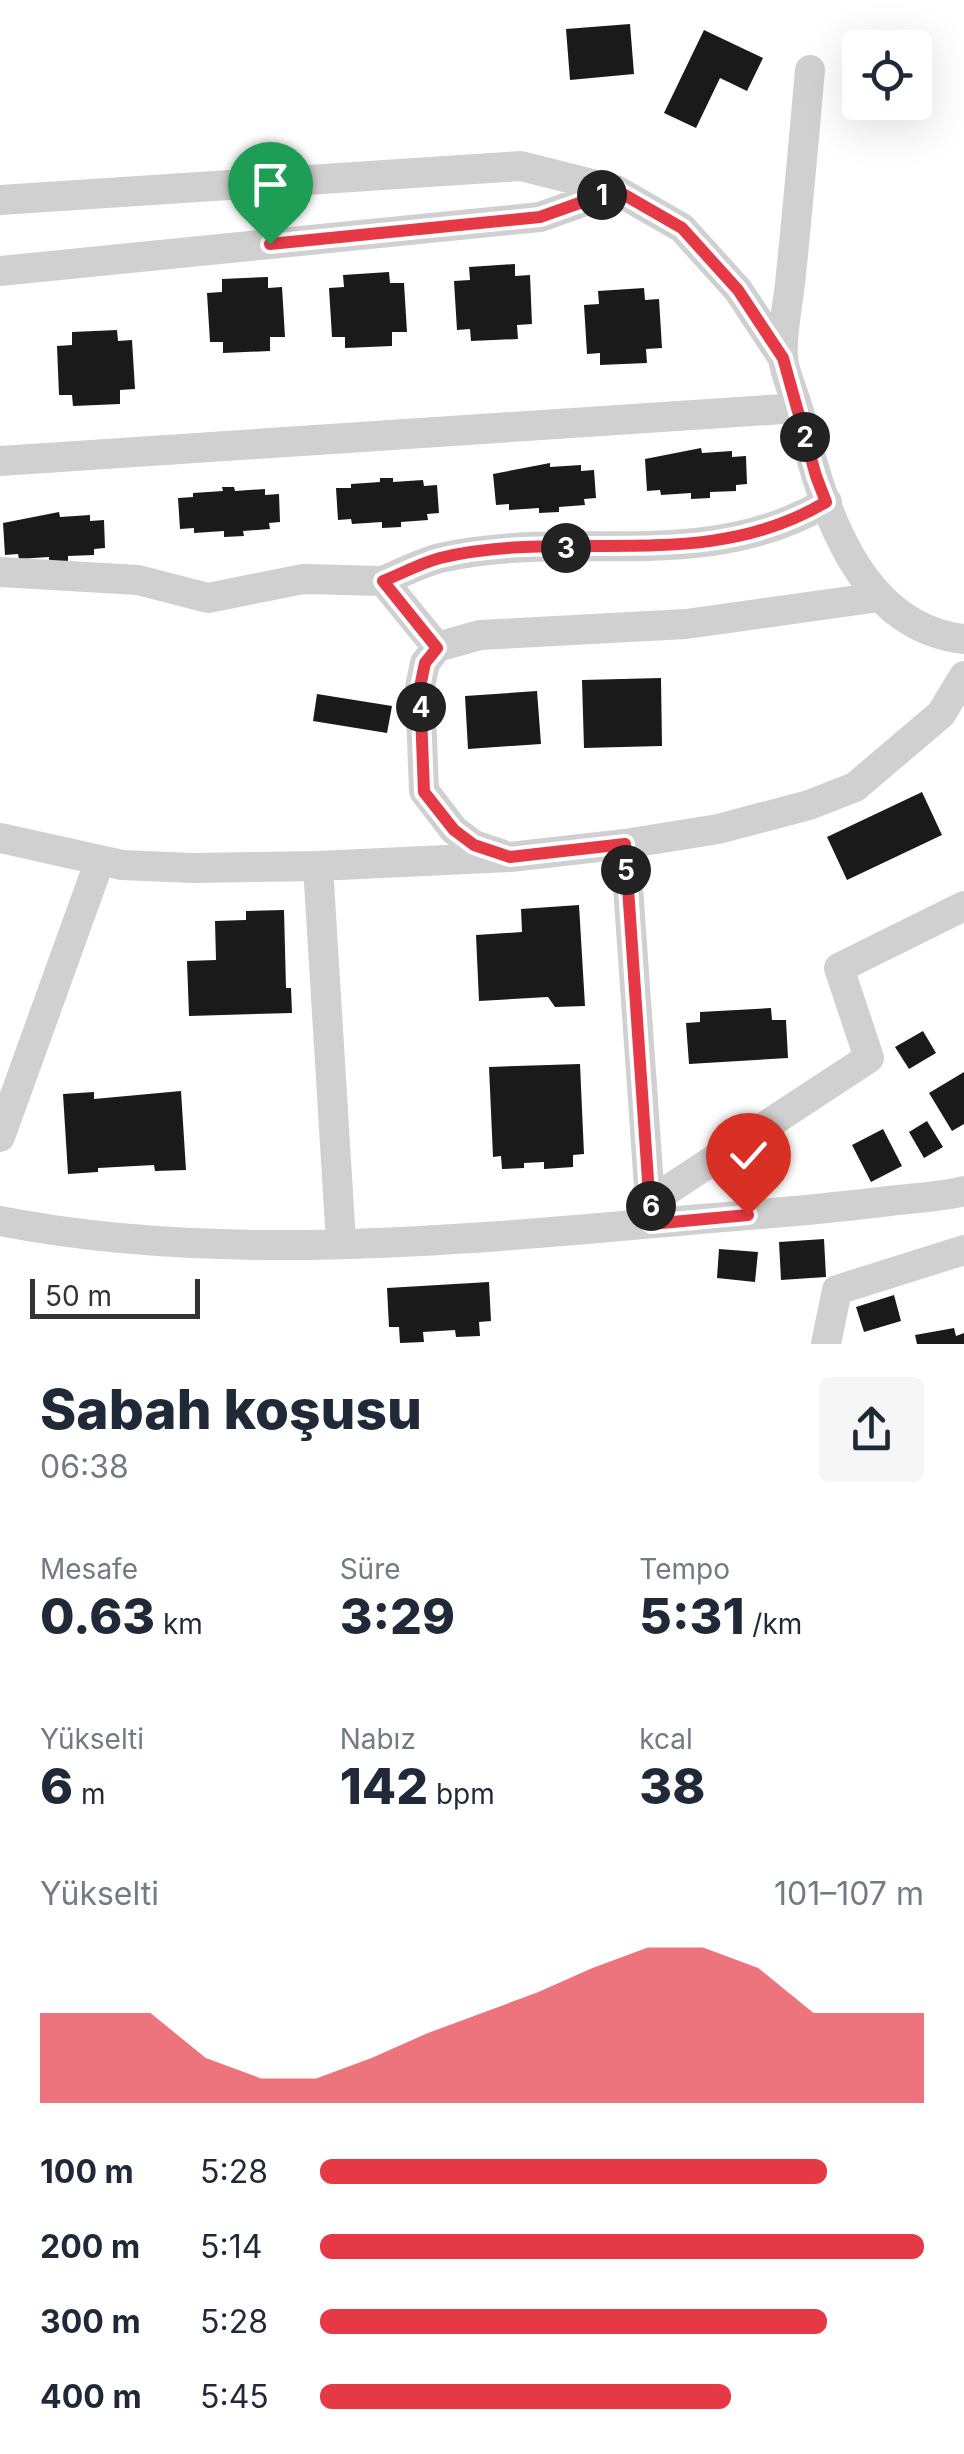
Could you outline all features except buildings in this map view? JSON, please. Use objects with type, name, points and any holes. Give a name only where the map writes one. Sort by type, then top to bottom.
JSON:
[{"type":"street","points":[[783,358],[810,70]]},
{"type":"street","points":[[0,200],[522,166],[616,190],[682,228],[738,290],[783,358],[826,502],[847,550],[878,597],[915,624],[948,637],[964,638]]},
{"type":"street","points":[[0,271],[540,217],[616,190]]},
{"type":"street","points":[[0,461],[798,408]]},
{"type":"street","points":[[0,572],[138,580],[208,598],[302,579],[383,581],[439,558],[518,548],[634,548],[738,539],[799,518],[826,502]]},
{"type":"street","points":[[383,581],[437,648]]},
{"type":"street","points":[[510,857],[474,845],[454,830],[424,792],[420,687],[425,663],[437,648],[480,635],[686,624],[878,597]]},
{"type":"street","points":[[0,838],[122,865],[192,868],[510,857],[718,829],[809,806],[855,787],[941,714],[964,676]]},
{"type":"street","points":[[625,844],[651,1212]]},
{"type":"street","points":[[0,1138],[100,860]]},
{"type":"street","points":[[318,866],[342,1242]]},
{"type":"street","points":[[651,1212],[869,1058],[840,968],[964,906]]},
{"type":"street","points":[[0,1221],[56,1232],[258,1246],[450,1239],[651,1212],[846,1206],[964,1191]]},
{"type":"street","points":[[826,1344],[838,1290],[964,1250]]},
{"type":"route","points":[[270,244],[540,217],[616,190],[682,228],[738,290],[783,358],[826,502],[799,518],[738,539],[634,548],[518,548],[439,558],[383,581],[437,648],[425,663],[420,687],[424,792],[454,830],[474,845],[510,857],[625,844],[651,1224],[748,1215]]}]
